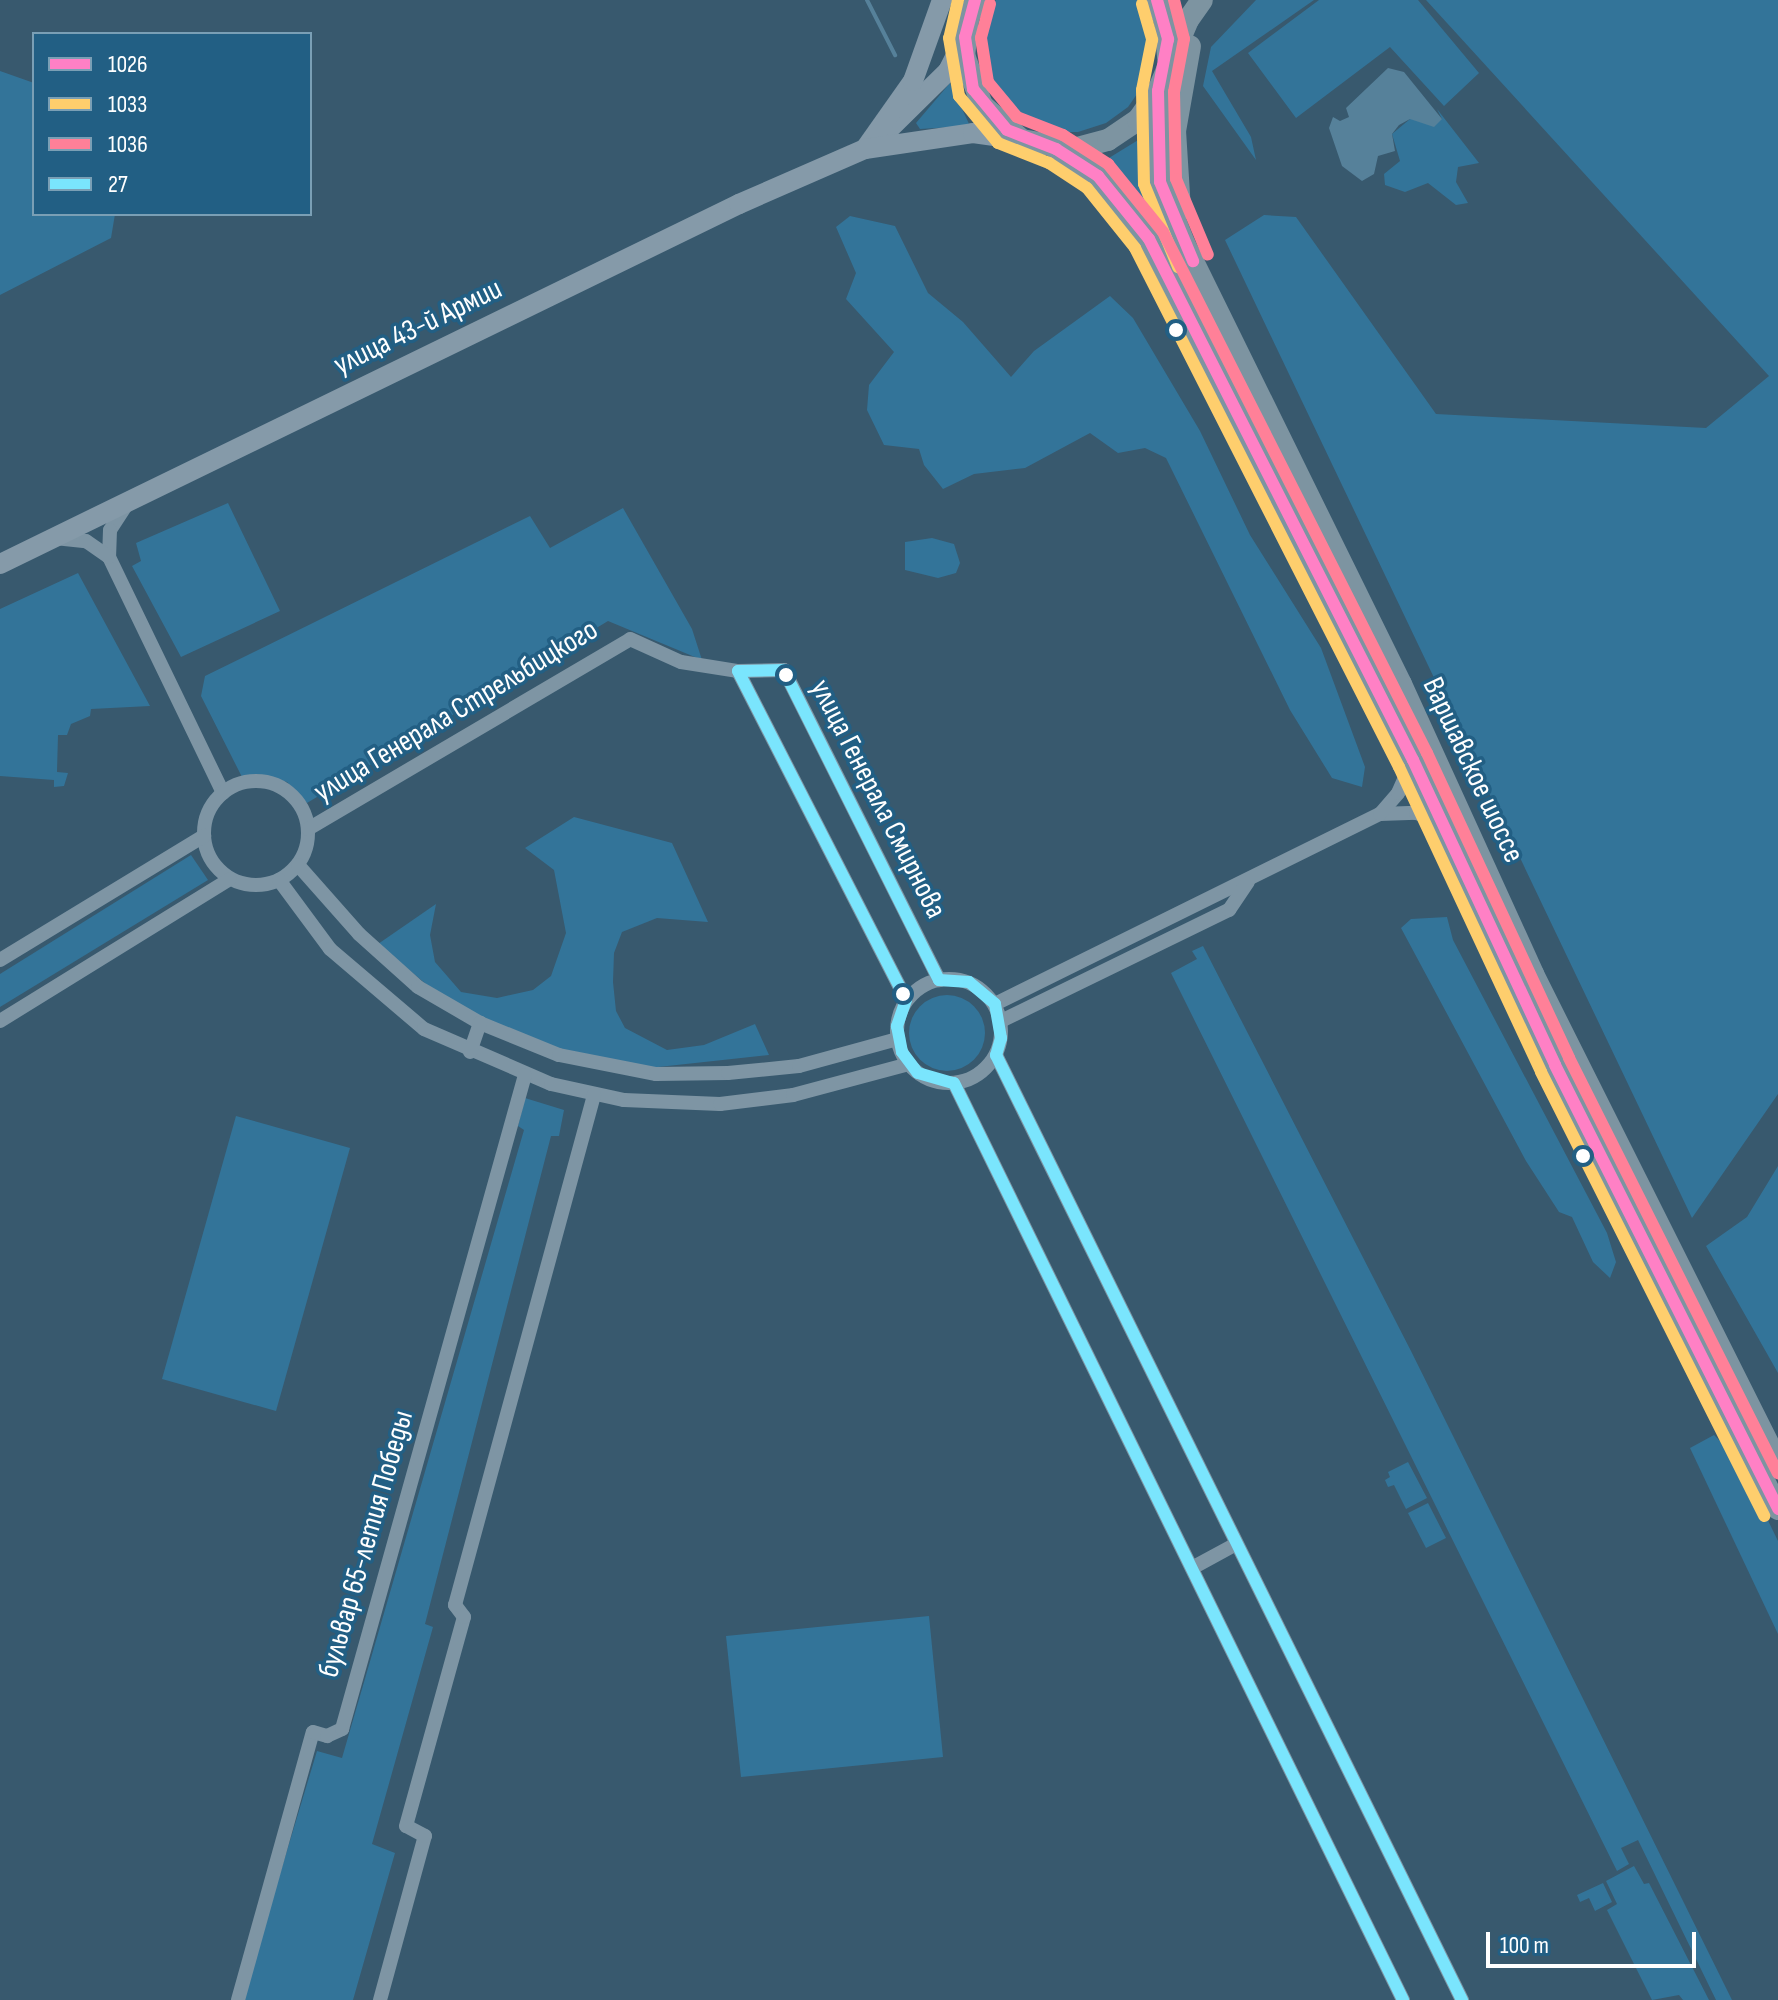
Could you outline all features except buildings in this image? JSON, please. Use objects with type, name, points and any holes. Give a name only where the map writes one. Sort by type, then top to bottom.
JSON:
[{"type":"main road","points":[[865,149],[913,81],[942,0]]},
{"type":"main road","name":"Варшавское шоссе","points":[[1157,0],[1168,39],[1161,83],[1160,182],[1184,243],[1401,684],[1550,1008],[1778,1463]]},
{"type":"main road","points":[[975,1],[965,37],[973,89],[993,119],[1022,140],[1056,149],[1092,146],[1124,132],[1161,83],[1204,0]]},
{"type":"main road","points":[[1184,243],[1175,131],[1180,79],[1204,0]]},
{"type":"main road","name":"улица 43-й Армии","points":[[865,149],[948,71],[965,37]]},
{"type":"main road","name":"улица 43-й Армии","points":[[0,564],[739,204],[865,149],[973,133],[1022,140]]},
{"type":"main road","name":"Варшавское шоссе","points":[[1056,149],[1098,176],[1149,239],[1413,760],[1555,1065],[1778,1509]]},
{"type":"street","points":[[128,501],[110,530],[109,557],[223,793]]},
{"type":"street","points":[[54,538],[86,541],[109,557]]},
{"type":"street","name":"улица Генерала Стрельбицкого","points":[[308,829],[630,639],[681,662],[738,671]]},
{"type":"street","name":"улица Генерала Смирнова","points":[[738,671],[784,670],[939,980]]},
{"type":"street","points":[[738,671],[906,1000],[898,1039],[909,1064],[929,1079],[954,1083],[971,1078],[996,1055]]},
{"type":"street","points":[[995,1004],[1380,814],[1398,793],[1413,760]]},
{"type":"street","points":[[269,782],[296,799],[308,829],[298,865],[279,880],[246,885],[230,879],[212,861],[204,836],[212,805],[223,793],[245,783],[269,782]]},
{"type":"street","points":[[1380,814],[1416,813],[1442,820]]},
{"type":"street","points":[[0,960],[204,836]]},
{"type":"street","points":[[298,865],[386,960],[418,987],[480,1023],[559,1055],[656,1074],[799,1066],[898,1039]]},
{"type":"street","points":[[0,1021],[230,879]]},
{"type":"street","points":[[279,880],[330,949],[424,1029],[525,1075],[594,1095],[653,1102],[720,1104],[793,1095],[909,1064]]},
{"type":"street","points":[[1001,1021],[1229,910],[1250,880]]},
{"type":"street","points":[[1190,910],[1197,926]]},
{"type":"street","points":[[906,1000],[939,980],[969,982],[995,1004],[1001,1021],[996,1055],[1462,2000]]},
{"type":"street","points":[[470,1052],[480,1023]]},
{"type":"street","points":[[653,1102],[656,1074]]},
{"type":"street","name":"бульвар 65-летия Победы","points":[[238,2000],[313,1732],[327,1736],[342,1729],[525,1075]]},
{"type":"street","points":[[954,1083],[1403,2000]]},
{"type":"street","points":[[380,2000],[425,1836],[406,1826],[464,1617],[455,1605],[594,1095]]},
{"type":"street","points":[[1192,1568],[1236,1544]]},
{"type":"shaded area","points":[[996,0],[1137,0],[1150,29],[1151,57],[1144,84],[1128,107],[1106,123],[1078,132],[1049,132],[1021,121],[1000,102],[985,76],[980,47],[985,20]]},
{"type":"shaded area","points":[[1256,0],[1314,0],[1212,71],[1251,137],[1256,160],[1203,86],[1211,47]]},
{"type":"shaded area","points":[[1319,0],[1418,0],[1479,73],[1444,106],[1390,47],[1296,118],[1248,53]]},
{"type":"shaded area","points":[[1426,0],[1778,0],[1778,1094],[1692,1218],[1225,240],[1264,215],[1296,217],[1436,414],[1706,428],[1769,376]]},
{"type":"shaded area","points":[[1388,68],[1404,72],[1442,119],[1434,127],[1410,119],[1399,125],[1392,134],[1395,151],[1378,156],[1374,174],[1362,181],[1342,166],[1329,128],[1333,117],[1340,121],[1349,117],[1346,108]]},
{"type":"shaded area","points":[[0,71],[32,82],[32,216],[115,216],[111,238],[0,295]]},
{"type":"shaded area","points":[[950,83],[970,126],[920,129],[916,123]]},
{"type":"shaded area","points":[[1437,109],[1479,163],[1458,167],[1456,182],[1468,203],[1456,205],[1428,183],[1405,192],[1385,185],[1384,174],[1400,161],[1392,134],[1410,119],[1442,119]]},
{"type":"shaded area","points":[[1148,134],[1152,194],[1166,237],[1140,197],[1104,161]]},
{"type":"shaded area","points":[[850,216],[895,226],[928,293],[963,322],[1011,377],[1034,351],[1110,296],[1133,318],[1200,431],[1250,535],[1321,648],[1365,767],[1362,787],[1332,778],[1290,710],[1166,458],[1145,448],[1118,453],[1090,433],[1025,468],[974,474],[943,489],[924,465],[919,449],[884,445],[867,410],[869,385],[894,352],[846,299],[856,273],[836,227]]},
{"type":"shaded area","points":[[228,503],[280,611],[181,657],[132,566],[141,561],[136,543]]},
{"type":"shaded area","points":[[623,508],[692,629],[702,660],[608,621],[307,803],[287,782],[257,774],[242,777],[201,696],[205,676],[530,516],[550,548]]},
{"type":"shaded area","points":[[932,538],[954,544],[960,563],[956,573],[938,578],[905,570],[905,542]]},
{"type":"shaded area","points":[[78,573],[150,706],[91,709],[90,716],[71,724],[67,735],[58,735],[57,772],[68,773],[64,786],[54,787],[54,780],[0,776],[0,609]]},
{"type":"shaded area","points":[[574,817],[672,843],[708,922],[657,918],[622,932],[614,953],[613,982],[616,1011],[625,1028],[667,1050],[704,1045],[755,1024],[769,1055],[649,1068],[555,1048],[479,1017],[432,989],[378,944],[436,904],[430,935],[435,962],[461,992],[497,998],[533,990],[551,976],[566,933],[554,870],[525,848]]},
{"type":"shaded area","points":[[191,855],[208,880],[0,1007],[0,974]]},
{"type":"shaded area","points":[[1447,917],[1453,940],[1607,1233],[1616,1262],[1610,1278],[1593,1262],[1572,1217],[1559,1212],[1526,1161],[1401,928],[1411,919]]},
{"type":"shaded area","points":[[1203,946],[1411,1351],[1732,2000],[1716,2000],[1638,1840],[1621,1848],[1629,1864],[1617,1871],[1171,973],[1197,959],[1192,951]]},
{"type":"shaded area","points":[[947,995],[961,998],[974,1006],[982,1019],[985,1033],[982,1047],[974,1060],[961,1068],[947,1071],[933,1068],[920,1060],[912,1047],[909,1033],[912,1019],[920,1006],[933,998]]},
{"type":"shaded area","points":[[525,1098],[564,1110],[559,1136],[551,1136],[425,1624],[433,1627],[372,1844],[395,1853],[353,2000],[242,2000],[317,1751],[342,1758],[524,1130],[518,1126]]},
{"type":"shaded area","points":[[236,1116],[350,1148],[276,1411],[162,1379]]},
{"type":"shaded area","points":[[1778,1166],[1778,1373],[1706,1246],[1747,1217]]},
{"type":"shaded area","points":[[1714,1435],[1738,1459],[1778,1541],[1778,1634],[1690,1448]]},
{"type":"shaded area","points":[[1408,1462],[1427,1498],[1406,1509],[1394,1485],[1388,1487],[1385,1480],[1390,1477],[1388,1472]]},
{"type":"shaded area","points":[[1428,1503],[1446,1538],[1426,1548],[1408,1513]]},
{"type":"shaded area","points":[[929,1616],[943,1757],[741,1777],[726,1636]]},
{"type":"shaded area","points":[[1634,1866],[1644,1884],[1649,1883],[1709,2000],[1683,2000],[1679,1995],[1652,2000],[1607,1910],[1617,1904],[1606,1881]]},
{"type":"shaded area","points":[[1603,1883],[1612,1902],[1595,1911],[1589,1898],[1580,1902],[1577,1895]]},
{"type":"waterway","points":[[867,0],[895,55]]},
{"type":"transit line","name":"1033","points":[[958,0],[949,38],[959,96],[998,143],[1049,163],[1087,188],[1135,248],[1399,767],[1541,1072],[1764,1516]]},
{"type":"transit line","name":"1026","points":[[975,0],[965,37],[973,89],[1007,130],[1056,149],[1098,176],[1149,239],[1413,760],[1555,1065],[1778,1509]]},
{"type":"transit line","name":"1026","points":[[1157,0],[1168,39],[1158,91],[1160,182],[1193,261]]},
{"type":"transit line","name":"1036","points":[[1174,0],[1184,39],[1174,92],[1176,179],[1208,255]]},
{"type":"transit line","name":"1036","points":[[990,4],[981,38],[988,82],[1017,117],[1063,135],[1108,164],[1163,232],[1427,753],[1569,1058],[1778,1473]]},
{"type":"transit line","name":"1033","points":[[1142,4],[1152,40],[1142,90],[1144,184],[1178,267]]},
{"type":"transit line","name":"27","points":[[939,980],[784,670],[738,671],[906,1000],[897,1026],[902,1052],[918,1073],[954,1083],[1403,2000]]},
{"type":"transit line","name":"27","points":[[939,980],[969,982],[995,1004],[1001,1038],[996,1055],[1462,2000]]}]
